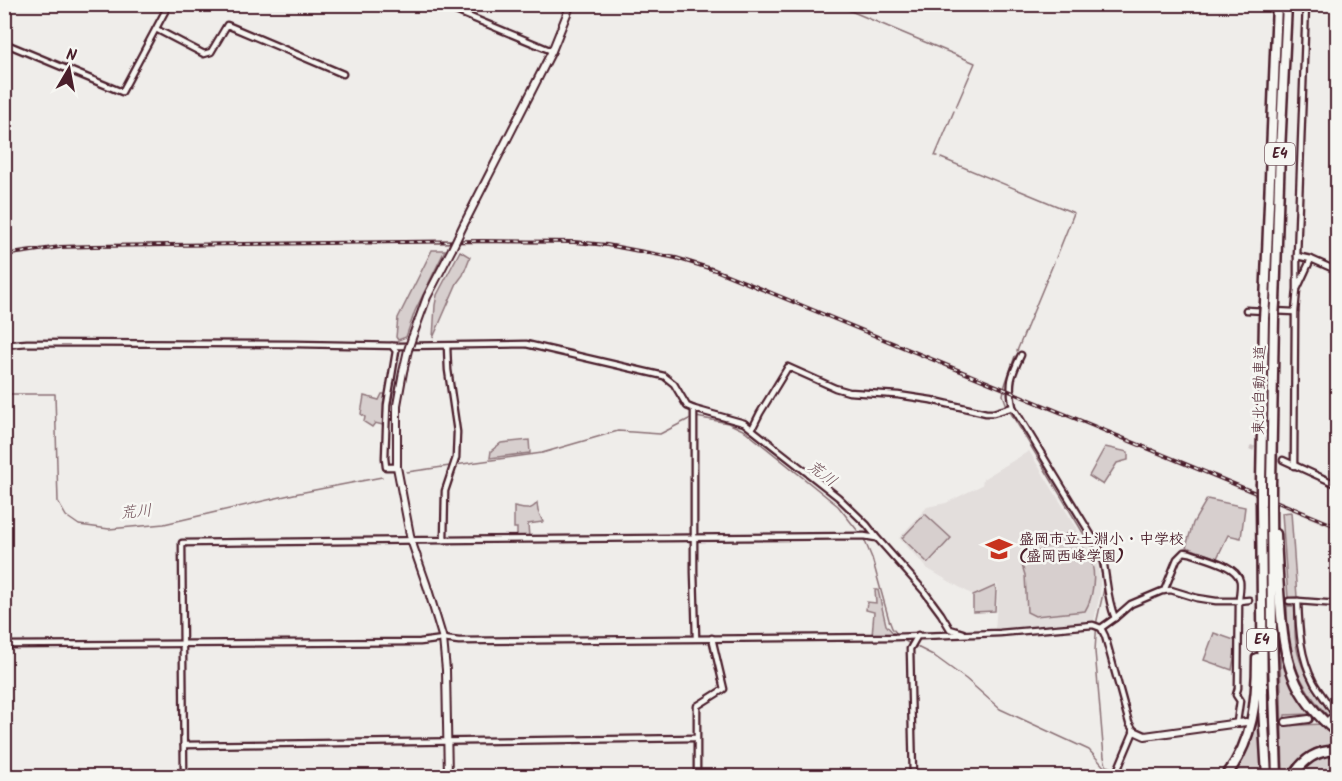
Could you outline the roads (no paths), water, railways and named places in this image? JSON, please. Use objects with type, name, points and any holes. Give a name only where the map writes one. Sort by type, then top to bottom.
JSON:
[{"type":"highway","name":"東北自動車道","points":[[1267,777],[1263,708],[1261,558],[1264,303],[1277,4]]},
{"type":"highway","name":"東北自動車道","points":[[1277,777],[1272,643],[1272,468],[1274,318],[1287,4]]},
{"type":"highway","points":[[1273,506],[1286,656],[1293,678],[1308,704],[1326,724],[1338,733]]},
{"type":"highway","points":[[1226,777],[1245,743],[1254,708],[1261,558]]},
{"type":"highway","points":[[1293,777],[1308,758],[1325,751],[1338,751]]},
{"type":"street","points":[[4,43],[122,92],[169,4]]},
{"type":"street","points":[[439,4],[552,51]]},
{"type":"street","points":[[448,777],[446,670],[443,639],[411,540],[397,467],[397,405],[408,350],[427,297],[552,51],[571,4]]},
{"type":"street","points":[[1294,466],[1295,312],[1306,4]]},
{"type":"street","points":[[156,29],[204,54],[211,52],[227,25],[343,74]]},
{"type":"street","points":[[1297,256],[1311,259],[1338,271]]},
{"type":"street","points":[[1297,289],[1311,259]]},
{"type":"street","points":[[1246,310],[1295,312]]},
{"type":"street","points":[[4,345],[27,343],[526,345],[664,376],[674,384],[694,414],[744,423],[838,497],[867,525],[924,591],[950,629],[968,634]]},
{"type":"street","points":[[392,346],[396,351],[387,405],[385,458],[386,467],[397,467]]},
{"type":"street","points":[[444,540],[445,491],[455,464],[457,432],[447,346]]},
{"type":"street","points":[[1021,355],[1011,377],[1013,407],[1097,543],[1105,566],[1115,618]]},
{"type":"street","points":[[752,429],[788,367],[849,392],[931,400],[986,413],[1013,407]]},
{"type":"street","points":[[694,414],[693,537],[696,638]]},
{"type":"street","points":[[1283,460],[1338,485]]},
{"type":"street","points":[[184,777],[182,543],[693,537],[862,536],[877,538]]},
{"type":"street","points":[[1164,591],[1177,559],[1184,552],[1231,568],[1237,574],[1240,581],[1236,695],[1240,701],[1237,722]]},
{"type":"street","points":[[1101,628],[1131,604],[1164,591],[1172,590],[1216,601],[1249,600]]},
{"type":"street","points":[[1289,601],[1338,604]]},
{"type":"street","points":[[1298,601],[1301,650],[1314,683],[1335,718]]},
{"type":"street","points":[[4,645],[420,642],[443,639],[459,641],[896,637],[1093,625],[1101,628],[1105,636],[1128,723],[1134,731],[1145,736],[1245,722]]},
{"type":"street","points":[[913,777],[910,649],[918,635]]},
{"type":"street","points":[[696,777],[697,706],[724,689],[712,638]]},
{"type":"street","points":[[1335,718],[1338,709]]},
{"type":"street","points":[[1286,722],[1309,720]]},
{"type":"street","points":[[1116,775],[1134,731]]},
{"type":"street","points":[[183,745],[696,738]]},
{"type":"waterway","points":[[834,4],[975,63],[956,107]]},
{"type":"waterway","points":[[937,156],[935,156],[954,111]]},
{"type":"waterway","points":[[941,158],[1074,213],[1056,258]]},
{"type":"waterway","points":[[1017,351],[1054,262]]},
{"type":"waterway","points":[[1007,406],[1003,395],[1015,356]]},
{"type":"waterway","name":"荒川","points":[[4,394],[55,394],[58,502],[66,516],[79,525],[109,529],[164,524],[294,494],[382,477]]},
{"type":"waterway","points":[[1009,410],[1098,559],[1104,589],[1097,620],[1095,651],[1107,769]]},
{"type":"waterway","name":"荒川","points":[[696,417],[728,423],[745,431],[838,506],[861,535]]},
{"type":"waterway","name":"荒川","points":[[455,465],[542,453],[618,431],[660,434],[691,418]]},
{"type":"waterway","name":"荒川","points":[[407,472],[450,466]]},
{"type":"waterway","name":"荒川","points":[[864,539],[872,558],[889,620],[898,635]]},
{"type":"waterway","name":"荒川","points":[[902,639],[910,644]]},
{"type":"waterway","name":"荒川","points":[[915,646],[933,655],[966,679],[1000,709],[1089,750],[1107,770]]},
{"type":"waterway","name":"荒川","points":[[1107,770],[1112,776]]},
{"type":"tunnel","points":[[1250,447],[1283,460]]},
{"type":"tunnel","points":[[1247,722],[1286,722]]},
{"type":"railway","points":[[4,255],[60,247],[94,246],[482,241],[574,242],[607,245],[676,258],[715,270],[1338,527]]},
{"type":"place","name":"盛岡市立土淵小・中学校 (盛岡西峰学園)","points":[[999,549]]}]
